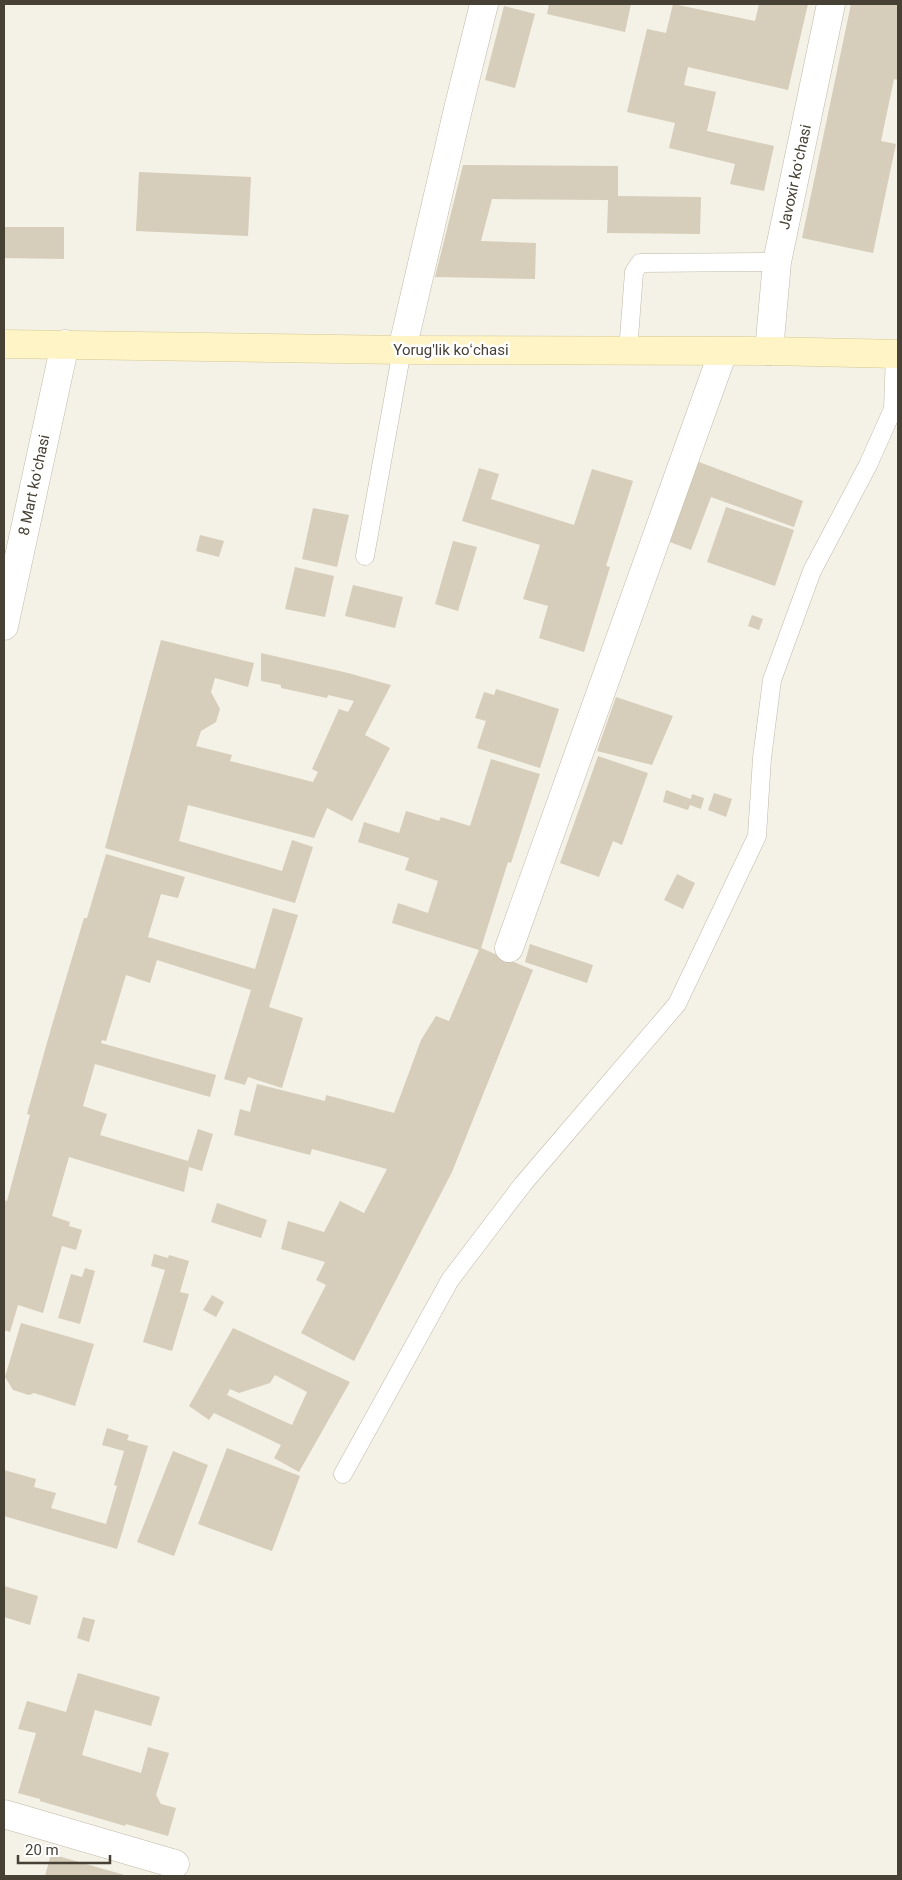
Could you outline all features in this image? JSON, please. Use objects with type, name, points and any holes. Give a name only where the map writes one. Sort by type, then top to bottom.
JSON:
[{"type":"main road","name":"Yorug'lik koʻchasi","points":[[4,344],[402,350],[769,351],[897,354]]},
{"type":"street","points":[[402,350],[484,4]]},
{"type":"street","name":"Javoxir koʻchasi","points":[[769,351],[777,262],[830,4]]},
{"type":"street","name":"8 Mart koʻchasi","points":[[4,626],[65,344]]},
{"type":"street","points":[[509,948],[723,352]]},
{"type":"street","points":[[4,1814],[175,1864]]},
{"type":"lane","points":[[628,351],[634,272],[640,263],[777,262]]},
{"type":"lane","points":[[365,556],[402,350]]},
{"type":"lane","points":[[343,1474],[450,1280],[523,1184],[677,1004],[757,836],[762,758],[772,680],[812,571],[868,465],[893,409],[897,354]]},
{"type":"building","points":[[549,4],[631,4],[625,32],[547,14]]},
{"type":"building","points":[[673,4],[755,21],[759,4],[808,4],[788,90],[688,67],[684,85],[716,92],[707,131],[774,146],[764,191],[730,184],[735,164],[669,148],[675,123],[627,112],[647,29],[666,33]]},
{"type":"building","points":[[851,4],[898,4],[898,80],[894,79],[881,141],[896,144],[873,253],[802,238]]},
{"type":"building","points":[[504,6],[535,14],[515,88],[485,80]]},
{"type":"building","points":[[463,165],[618,166],[618,196],[701,197],[700,234],[607,233],[608,200],[492,199],[481,241],[536,243],[535,279],[435,277]]},
{"type":"building","points":[[139,172],[251,177],[248,236],[136,231]]},
{"type":"building","points":[[4,227],[64,227],[64,259],[4,258]]},
{"type":"building","points":[[691,459],[803,501],[794,527],[711,497],[691,550],[662,539]]},
{"type":"building","points":[[479,468],[499,474],[491,499],[574,525],[592,469],[633,481],[606,566],[610,567],[584,652],[539,638],[548,606],[523,599],[540,545],[462,521]]},
{"type":"building","points":[[726,507],[794,530],[775,586],[707,562]]},
{"type":"building","points":[[313,508],[349,515],[337,567],[302,559]]},
{"type":"building","points":[[200,535],[224,541],[219,557],[196,551]]},
{"type":"building","points":[[453,541],[477,547],[458,611],[435,604]]},
{"type":"building","points":[[295,567],[334,576],[325,617],[285,609]]},
{"type":"building","points":[[353,585],[403,597],[395,628],[345,616]]},
{"type":"building","points":[[752,615],[763,619],[759,630],[748,626]]},
{"type":"building","points":[[161,640],[254,663],[248,687],[215,678],[211,692],[220,709],[216,722],[201,731],[196,746],[232,755],[230,761],[313,782],[318,772],[312,769],[339,709],[348,712],[354,701],[328,695],[327,698],[281,688],[281,685],[261,681],[261,653],[391,685],[365,735],[390,748],[352,821],[327,808],[314,838],[188,805],[179,841],[282,871],[292,840],[313,847],[295,903],[105,848]]},
{"type":"building","points":[[496,689],[559,709],[540,768],[477,748],[486,721],[475,718],[484,692],[494,695]]},
{"type":"building","points":[[616,697],[673,716],[652,765],[597,751]]},
{"type":"building","points":[[598,756],[648,773],[622,845],[613,841],[599,877],[560,863]]},
{"type":"building","points":[[491,759],[540,774],[511,863],[508,862],[481,948],[533,970],[452,1172],[354,1361],[301,1333],[326,1285],[316,1280],[325,1262],[281,1249],[288,1221],[324,1232],[340,1201],[364,1213],[387,1169],[312,1149],[310,1155],[234,1135],[240,1109],[250,1112],[257,1084],[325,1101],[326,1095],[394,1113],[421,1040],[436,1016],[449,1021],[479,950],[392,923],[398,903],[428,913],[438,881],[405,870],[409,858],[358,842],[364,822],[399,833],[406,811],[439,821],[441,817],[470,826]]},
{"type":"building","points":[[666,790],[691,799],[692,794],[704,798],[701,809],[690,805],[688,810],[663,802]]},
{"type":"building","points":[[714,793],[732,799],[726,817],[708,810]]},
{"type":"building","points":[[106,854],[185,877],[178,898],[161,894],[148,937],[255,969],[273,908],[298,915],[269,1007],[303,1018],[282,1088],[248,1077],[245,1085],[224,1079],[251,990],[157,960],[150,983],[126,975],[106,1041],[102,1040],[101,1043],[216,1075],[210,1097],[95,1064],[83,1106],[107,1114],[100,1135],[188,1161],[198,1129],[213,1134],[202,1171],[189,1167],[184,1192],[69,1157],[52,1216],[70,1222],[69,1226],[82,1230],[76,1250],[62,1246],[43,1313],[18,1305],[10,1332],[4,1330],[4,1200],[7,1201],[30,1115],[27,1114],[52,1025],[84,918],[87,918]]},
{"type":"building","points":[[677,874],[695,883],[683,909],[664,900]]},
{"type":"building","points":[[530,944],[593,965],[587,983],[525,962]]},
{"type":"building","points":[[217,1203],[267,1220],[261,1238],[211,1222]]},
{"type":"building","points":[[154,1254],[168,1258],[169,1255],[189,1261],[180,1292],[189,1294],[172,1351],[143,1342],[165,1270],[151,1266]]},
{"type":"building","points":[[85,1268],[95,1271],[80,1324],[58,1318],[71,1274],[82,1277]]},
{"type":"building","points":[[212,1295],[224,1302],[216,1317],[203,1310]]},
{"type":"building","points":[[21,1323],[94,1344],[75,1406],[34,1393],[29,1395],[13,1390],[5,1377]]},
{"type":"building","points":[[233,1328],[350,1382],[299,1472],[274,1458],[281,1445],[214,1413],[209,1420],[189,1406]],"holes":[[[275,1375],[307,1392],[292,1425],[227,1395],[230,1389],[239,1393],[270,1383]]]},
{"type":"building","points":[[107,1428],[129,1435],[127,1440],[148,1446],[117,1549],[4,1516],[4,1470],[36,1479],[34,1487],[56,1493],[51,1508],[106,1524],[117,1486],[114,1485],[124,1451],[102,1445]]},
{"type":"building","points":[[227,1448],[300,1476],[272,1551],[198,1524]]},
{"type":"building","points":[[173,1451],[208,1465],[174,1556],[137,1542]]},
{"type":"building","points":[[4,1586],[38,1596],[30,1625],[4,1617]]},
{"type":"building","points":[[83,1617],[95,1620],[89,1642],[77,1638]]},
{"type":"building","points":[[78,1673],[160,1697],[151,1726],[95,1710],[82,1755],[141,1773],[148,1747],[169,1753],[156,1795],[161,1804],[176,1808],[168,1836],[126,1824],[125,1826],[18,1793],[36,1733],[18,1729],[27,1701],[66,1712]]},
{"type":"building","points":[[51,1854],[128,1876],[45,1876]]}]
